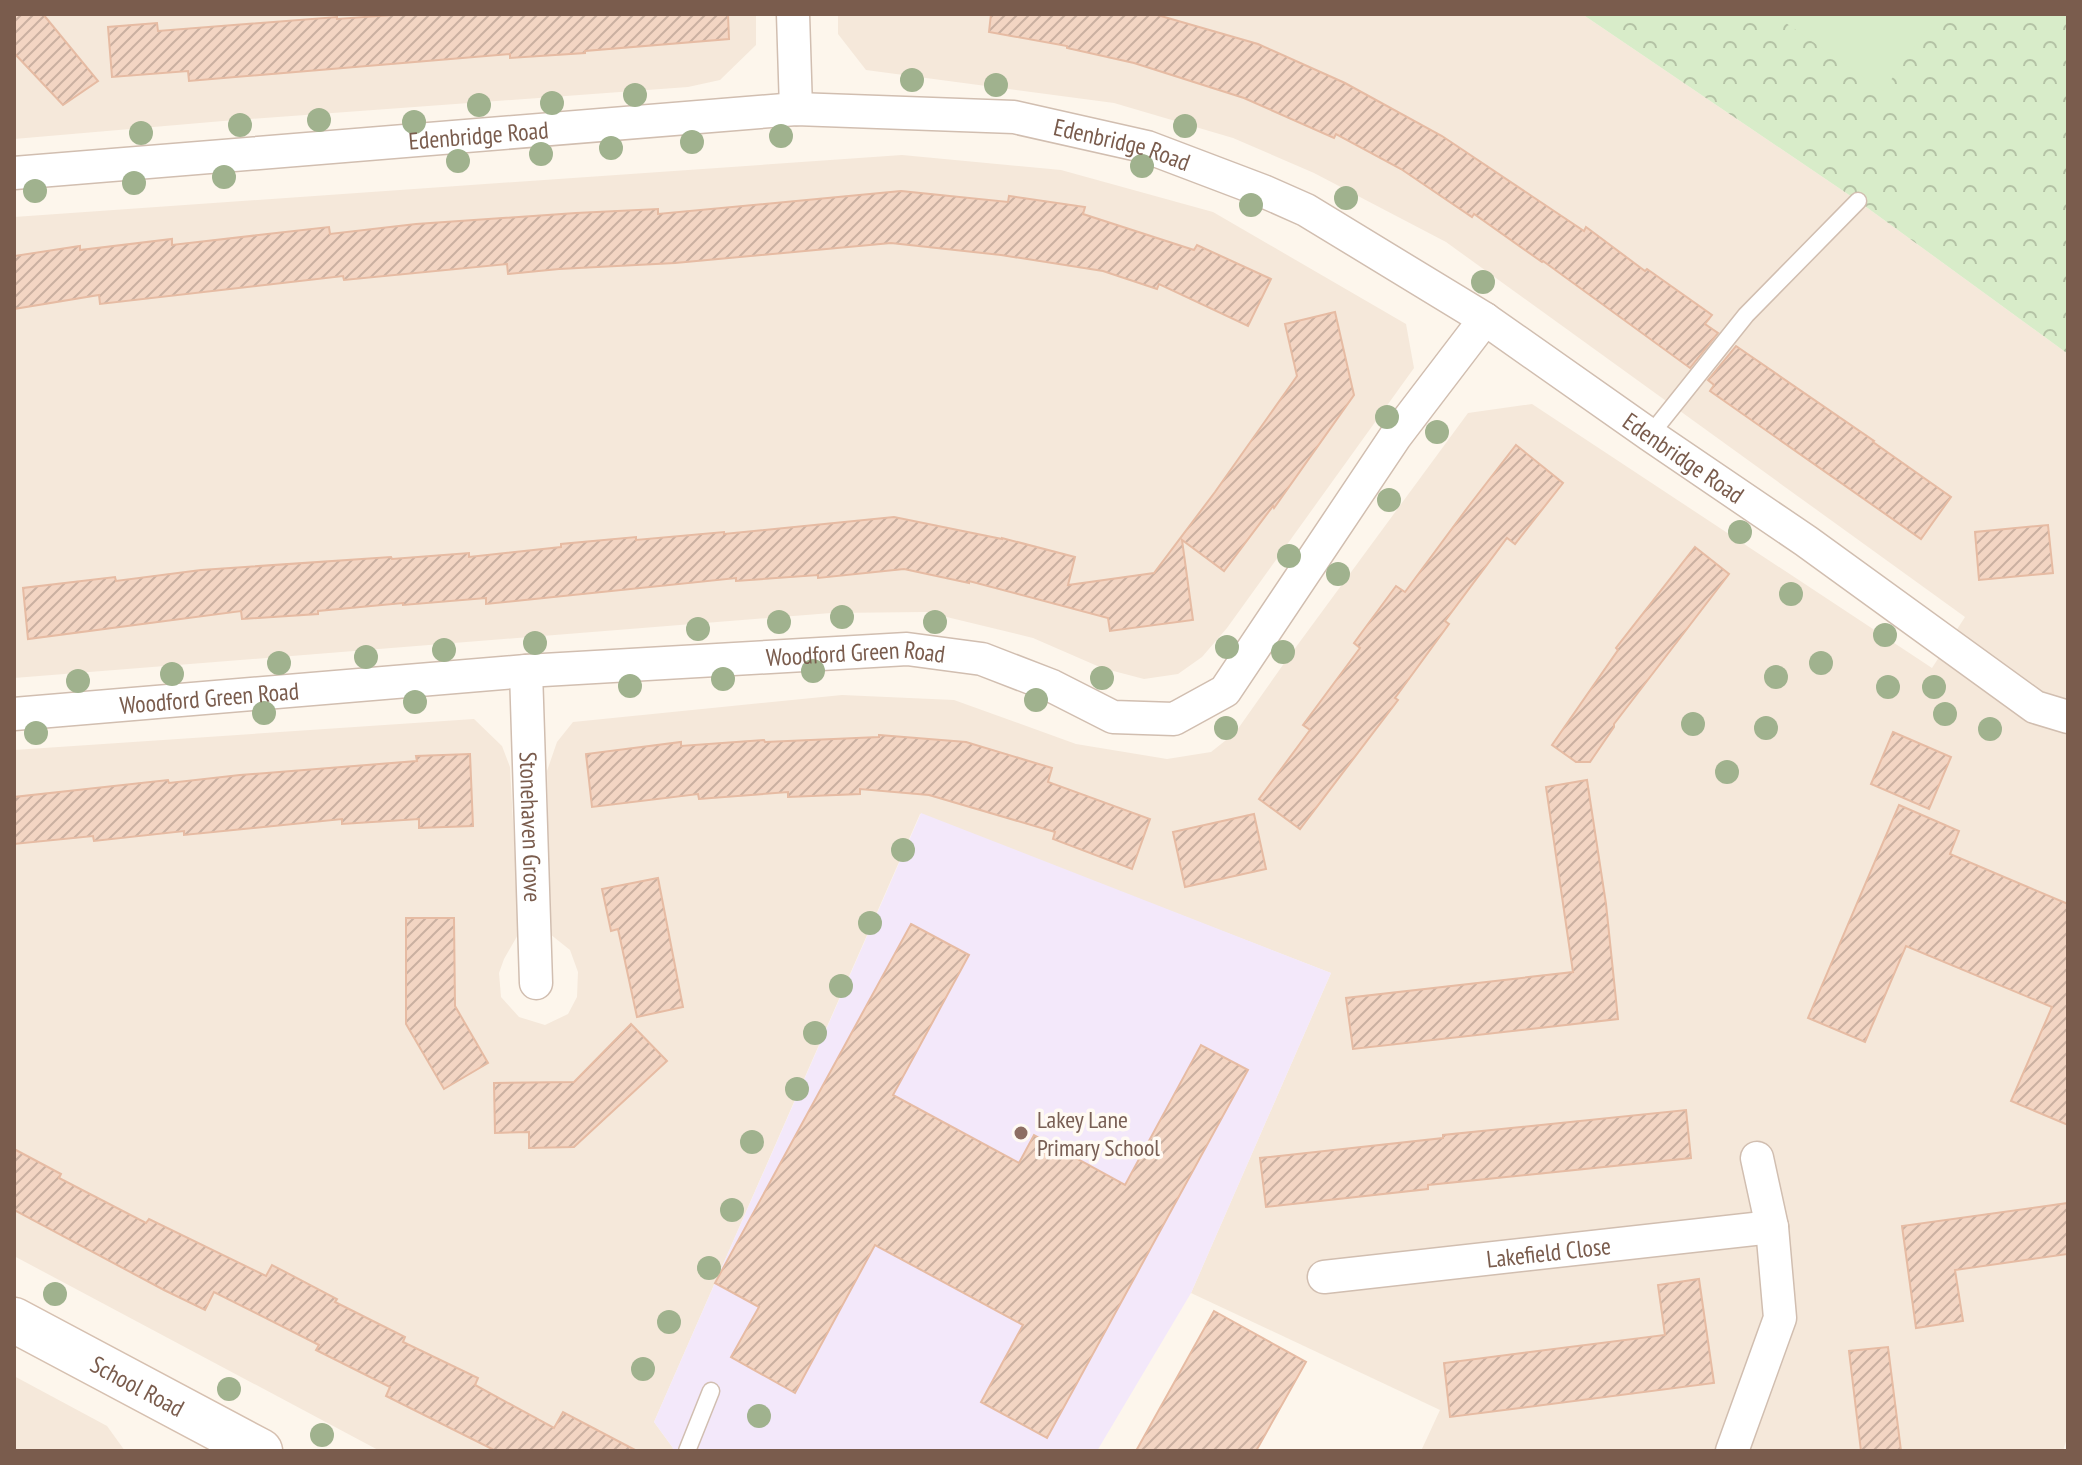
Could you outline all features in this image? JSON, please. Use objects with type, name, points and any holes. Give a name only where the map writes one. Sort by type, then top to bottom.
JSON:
[{"type":"street","points":[[793,14],[796,109]]},
{"type":"street","name":"Edenbridge Road","points":[[14,173],[796,109],[1014,117],[1147,147],[1306,210],[1485,319],[1806,541],[2035,707],[2068,717]]},
{"type":"street","name":"Woodford Green Road","points":[[14,714],[526,671],[907,649],[982,659],[1052,686],[1113,717],[1174,719],[1225,691],[1395,437],[1485,319]]},
{"type":"street","name":"Stonehaven Grove","points":[[526,671],[536,983]]},
{"type":"street","points":[[1732,1451],[1780,1318],[1772,1227],[1757,1158]]},
{"type":"street","name":"Lakefield Close","points":[[1324,1277],[1772,1227]]},
{"type":"street","name":"School Road","points":[[14,1320],[260,1451]]},
{"type":"lane","points":[[1650,435],[1746,315],[1858,201]]},
{"type":"lane","points":[[687,1451],[711,1391]]},
{"type":"shaded area","points":[[14,14],[756,14],[756,45],[720,80],[688,87],[14,139]]},
{"type":"shaded area","points":[[838,14],[1582,14],[1858,201],[2068,354],[2068,1435],[2063,1451],[1421,1451],[1440,1410],[1191,1293],[1331,973],[920,814],[654,1422],[673,1448],[672,1451],[380,1451],[14,1256],[14,750],[474,719],[502,746],[510,767],[519,933],[499,973],[501,997],[519,1017],[545,1025],[568,1014],[577,997],[578,972],[570,950],[550,934],[547,771],[557,742],[573,722],[842,695],[954,700],[1076,744],[1167,759],[1211,752],[1235,733],[1468,413],[1532,404],[1932,668],[1965,617],[1446,242],[1314,173],[1233,138],[1114,103],[866,70],[838,34]]},
{"type":"shaded area","points":[[902,155],[1061,170],[1213,212],[1406,324],[1414,368],[1227,628],[1202,657],[1178,674],[1144,679],[1102,668],[1033,638],[926,612],[831,613],[14,678],[14,217]]},
{"type":"shaded area","name":"Lakey Lane Primary School","points":[[921,813],[1331,973],[1191,1293],[1097,1451],[672,1451],[673,1448],[654,1422]]},
{"type":"shaded area","points":[[14,1376],[107,1426],[125,1451],[14,1451]]},
{"type":"green space","points":[[1582,14],[2068,14],[2068,354],[1858,201]]},
{"type":"green space","points":[[1773,14],[1938,14],[1883,91]]},
{"type":"building","points":[[14,14],[43,14],[98,81],[63,105],[14,53]]},
{"type":"building","points":[[406,14],[728,14],[729,39],[585,53],[510,58],[510,54],[189,81],[188,71],[112,77],[108,27],[157,23],[158,31]]},
{"type":"building","points":[[991,14],[1154,14],[1258,44],[1345,83],[1442,136],[1584,231],[1586,227],[1712,315],[1705,324],[1718,333],[1690,368],[1474,214],[1472,217],[1401,169],[1336,134],[1334,138],[1244,98],[1134,63],[1067,46],[989,32]]},
{"type":"building","points":[[901,191],[1008,202],[1009,196],[1085,207],[1083,214],[1194,250],[1197,245],[1271,279],[1248,326],[1159,284],[1157,289],[1103,271],[1001,255],[891,243],[675,263],[508,274],[507,264],[344,280],[343,276],[100,304],[99,295],[14,309],[14,256],[80,246],[80,250],[172,239],[172,245],[329,227],[330,234],[416,224],[576,213],[658,209],[658,214]]},
{"type":"building","points":[[1335,312],[1354,395],[1274,508],[1224,571],[1182,540],[1193,620],[1110,631],[1108,618],[969,581],[904,569],[818,578],[818,575],[736,581],[736,578],[486,604],[486,598],[403,603],[318,611],[318,614],[242,619],[241,611],[28,639],[23,588],[201,570],[469,553],[469,557],[561,547],[561,544],[724,534],[894,517],[1002,538],[1075,557],[1068,585],[1154,573],[1297,376],[1285,324]]},
{"type":"building","points":[[1736,346],[1951,497],[1921,539],[1710,391],[1714,385],[1708,380]]},
{"type":"building","points":[[1516,445],[1563,483],[1515,544],[1507,538],[1445,621],[1449,624],[1395,698],[1398,700],[1300,829],[1259,799],[1310,730],[1303,725],[1360,648],[1354,643],[1396,586],[1405,592]]},
{"type":"building","points":[[2048,525],[2053,573],[1979,580],[1975,532]]},
{"type":"building","points":[[1695,547],[1729,574],[1614,724],[1590,762],[1576,762],[1552,745],[1618,650],[1616,648]]},
{"type":"building","points":[[1893,732],[1951,757],[1929,809],[1871,784]]},
{"type":"building","points":[[879,735],[966,742],[1052,768],[1048,782],[1150,819],[1132,869],[1053,839],[1055,832],[929,795],[860,789],[860,794],[788,797],[788,792],[699,799],[698,794],[592,807],[586,754],[681,742],[681,746]]},
{"type":"building","points":[[470,754],[473,826],[419,828],[419,819],[342,824],[342,819],[184,835],[184,831],[94,841],[93,836],[14,844],[14,797],[168,780],[169,783],[417,761],[416,756]]},
{"type":"building","points":[[1587,780],[1606,904],[1618,1019],[1353,1049],[1346,998],[1573,972],[1546,787]]},
{"type":"building","points":[[1899,805],[1959,831],[1950,854],[2068,904],[2068,1125],[2011,1101],[2052,1007],[1906,946],[1865,1042],[1808,1018]]},
{"type":"building","points":[[1254,814],[1266,869],[1185,887],[1173,832]]},
{"type":"building","points":[[658,878],[683,1007],[637,1017],[618,929],[611,931],[602,889]]},
{"type":"building","points":[[406,918],[454,918],[455,1006],[488,1063],[444,1089],[406,1024]]},
{"type":"building","points":[[911,924],[969,955],[893,1095],[1019,1163],[1034,1135],[1125,1185],[1201,1045],[1248,1070],[1047,1438],[981,1402],[1023,1325],[875,1245],[795,1393],[731,1357],[759,1307],[715,1283]]},
{"type":"building","points":[[631,1024],[667,1061],[574,1147],[529,1148],[529,1132],[495,1133],[494,1083],[574,1082]]},
{"type":"building","points":[[1686,1110],[1691,1158],[1428,1185],[1428,1189],[1266,1207],[1260,1158]]},
{"type":"building","points":[[14,1149],[61,1174],[59,1178],[146,1223],[149,1219],[266,1276],[272,1265],[337,1299],[335,1302],[405,1337],[403,1342],[478,1378],[475,1385],[554,1428],[563,1412],[637,1451],[496,1451],[386,1396],[390,1387],[316,1350],[319,1345],[214,1292],[205,1310],[14,1210]]},
{"type":"building","points":[[2068,1203],[2068,1254],[1955,1270],[1963,1321],[1916,1328],[1902,1226]]},
{"type":"building","points":[[1699,1279],[1714,1383],[1450,1417],[1444,1363],[1665,1335],[1658,1285]]},
{"type":"building","points":[[1214,1311],[1306,1362],[1256,1451],[1136,1451]]},
{"type":"building","points":[[1888,1347],[1901,1451],[1861,1451],[1849,1351]]},
{"type":"place","name":"Lakey Lane Primary School","points":[[1021,1133]]}]
